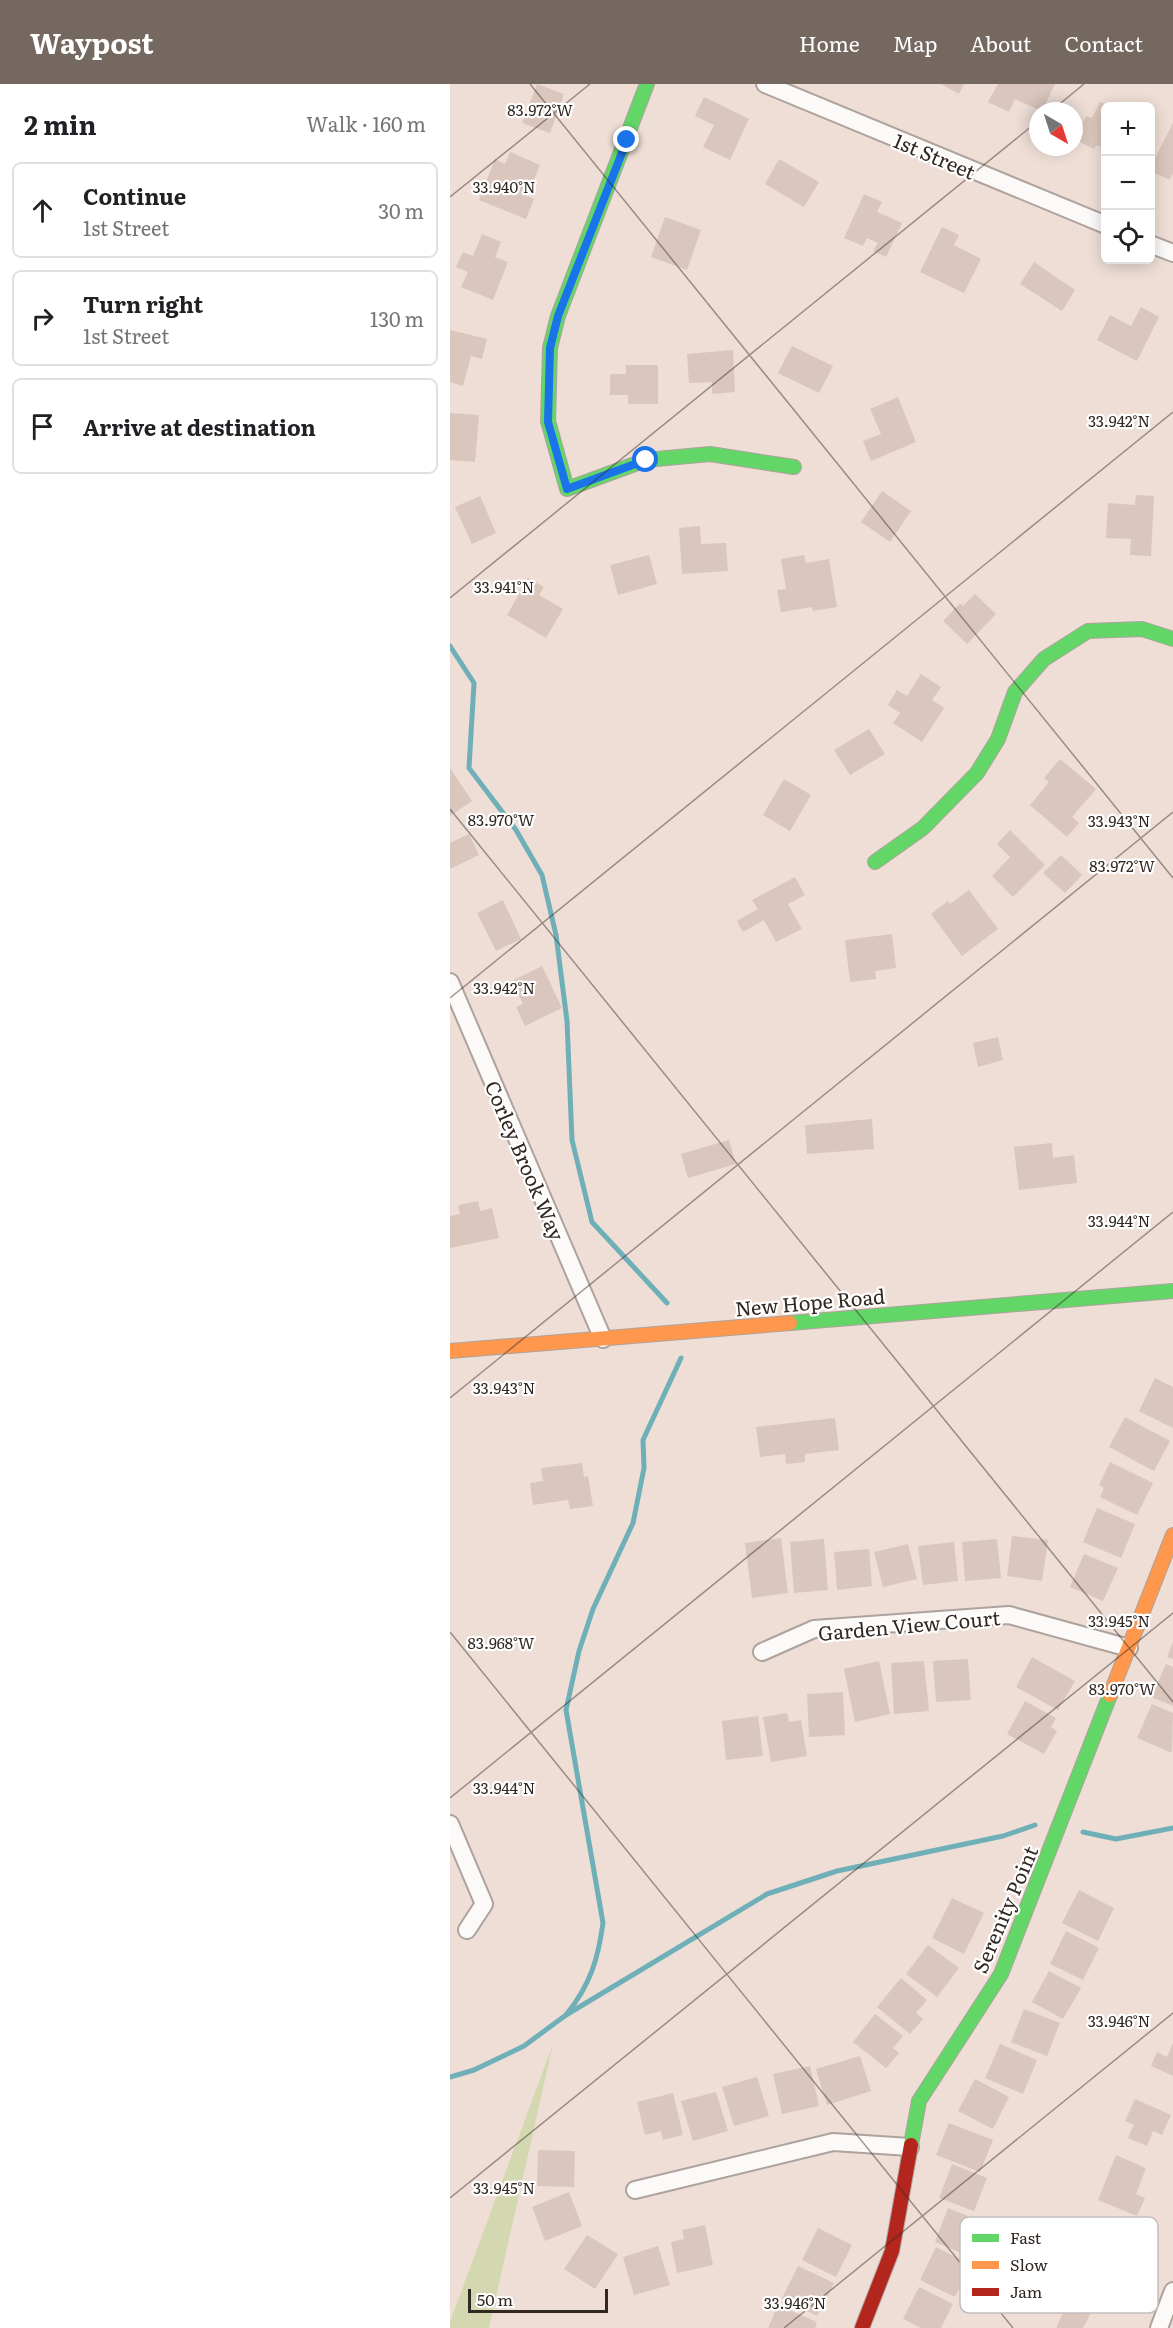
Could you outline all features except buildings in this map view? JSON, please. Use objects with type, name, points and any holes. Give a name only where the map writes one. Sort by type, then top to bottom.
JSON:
[{"type":"street","points":[[647,84],[558,316],[550,348],[548,422],[567,489],[646,460],[710,454],[794,467]]},
{"type":"street","name":"1st Street","points":[[765,84],[1101,223]]},
{"type":"street","points":[[1155,246],[1173,253]]},
{"type":"street","points":[[875,862],[923,828],[977,774],[998,739],[1015,692],[1044,659],[1088,631],[1142,629],[1173,639]]},
{"type":"street","name":"Corley Brook Way","points":[[450,982],[603,1339]]},
{"type":"street","name":"New Hope Road","points":[[450,1351],[1173,1291]]},
{"type":"street","name":"Serenity Point","points":[[862,2328],[892,2251],[919,2101],[1001,1974],[1173,1535]]},
{"type":"street","name":"Garden View Court","points":[[762,1653],[814,1629],[1008,1615],[1129,1648]]},
{"type":"street","points":[[450,1824],[484,1904],[467,1930]]},
{"type":"street","points":[[635,2190],[833,2142],[910,2147]]},
{"type":"street","points":[[1159,2328],[1173,2291]]},
{"type":"green space","points":[[553,2044],[489,2328],[450,2328],[450,2322]]},
{"type":"waterway","points":[[450,646],[474,683],[469,768],[516,830],[542,875],[556,935],[567,1021],[572,1140],[592,1222],[667,1303]]},
{"type":"waterway","points":[[566,2015],[592,1972],[603,1923],[566,1710],[579,1651],[593,1609],[633,1523],[644,1468],[643,1440],[681,1358]]},
{"type":"waterway","points":[[450,2077],[474,2070],[524,2046],[566,2015],[767,1894],[837,1871],[1003,1836],[1035,1825]]},
{"type":"waterway","points":[[1083,1832],[1116,1839],[1173,1828]]},
{"type":"traffic: fast","points":[[647,84],[558,316],[550,348],[548,421],[567,489],[646,460],[710,454],[794,467]]},
{"type":"traffic: fast","points":[[875,862],[923,828],[977,773],[998,739],[1015,692],[1044,659],[1088,631],[1142,629],[1173,639]]},
{"type":"traffic: fast","points":[[790,1323],[1173,1291]]},
{"type":"traffic: fast","points":[[911,2145],[919,2101],[1001,1974],[1110,1695]]},
{"type":"traffic: slow","points":[[450,1351],[790,1323]]},
{"type":"traffic: slow","points":[[1110,1695],[1173,1535]]},
{"type":"traffic: jam","points":[[862,2328],[892,2251],[911,2145]]},
{"type":"route","points":[[627,140],[558,316],[550,348],[548,422],[567,489],[646,460]]}]
